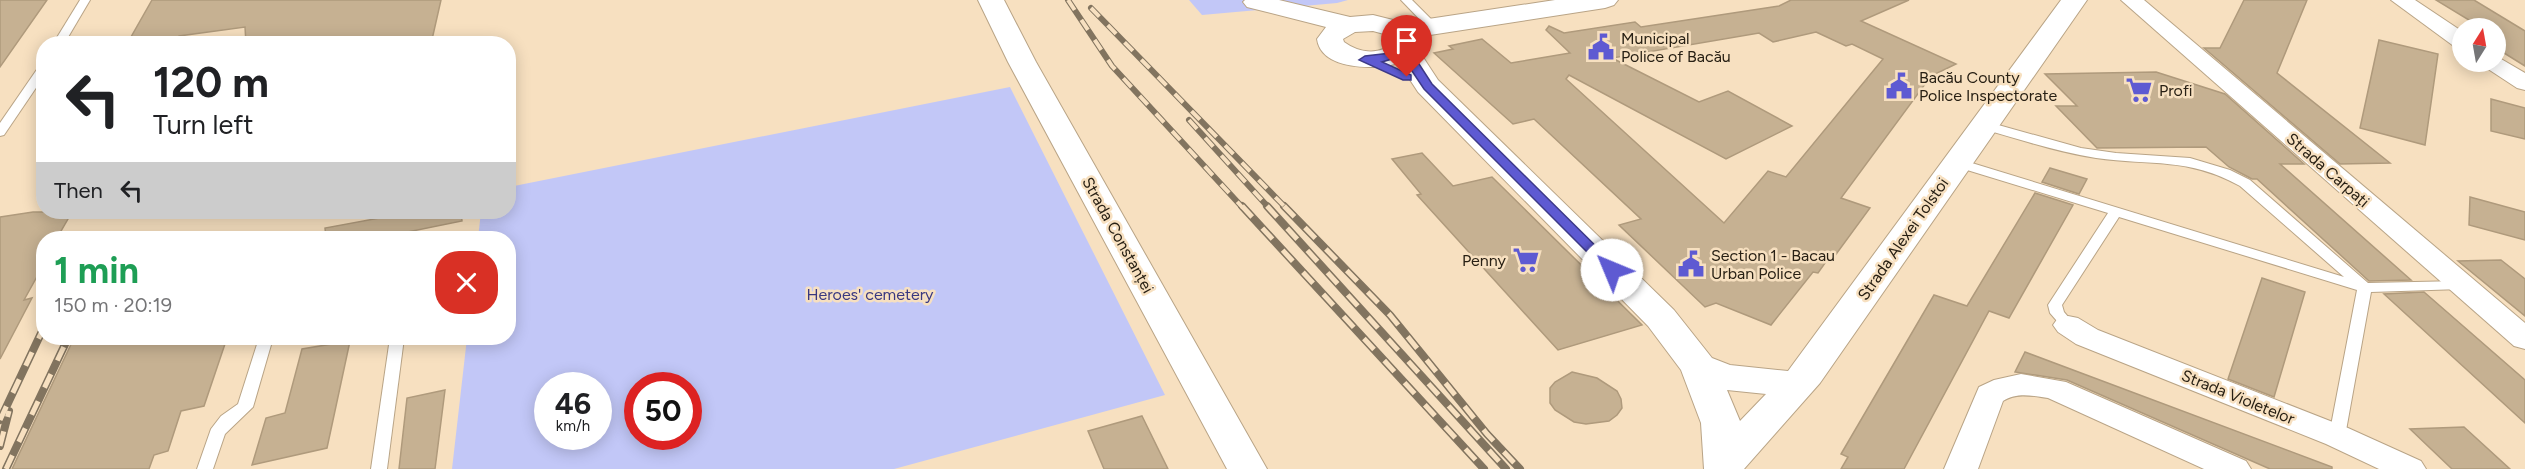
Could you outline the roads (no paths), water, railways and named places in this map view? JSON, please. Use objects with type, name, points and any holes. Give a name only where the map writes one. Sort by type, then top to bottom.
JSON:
[{"type":"street","name":"Strada Constanței","points":[[991,0],[1022,62],[1247,469]]},
{"type":"street","points":[[1400,39],[1432,26],[1605,0]]},
{"type":"street","name":"Strada Alexei Tolstoi","points":[[1724,466],[1798,385],[2074,0]]},
{"type":"street","name":"Strada Carpați","points":[[2131,0],[2525,339]]},
{"type":"street","points":[[2401,0],[2452,35]]},
{"type":"street","points":[[1255,1],[1302,29],[1340,32],[1373,23],[1400,39],[1428,86],[1661,318],[1699,367],[1721,423],[1724,466]]},
{"type":"street","points":[[1340,32],[1336,51],[1349,57],[1365,60],[1428,86]]},
{"type":"street","points":[[1365,60],[1395,56],[1400,39]]},
{"type":"street","points":[[2506,71],[2525,83]]},
{"type":"street","name":"Strada Violetelor","points":[[2068,325],[2087,337],[2337,436],[2409,469]]},
{"type":"street","points":[[1699,367],[1726,377],[1798,385]]},
{"type":"street","points":[[1961,469],[1990,395],[1999,388],[2015,384],[2055,389],[2234,469]]},
{"type":"lane","points":[[63,36],[85,0]]},
{"type":"lane","points":[[1406,0],[1432,26]]},
{"type":"lane","points":[[0,132],[36,79]]},
{"type":"lane","points":[[1984,125],[2092,154],[2126,158],[2187,159],[2227,171],[2245,183],[2365,288]]},
{"type":"lane","points":[[1958,163],[2365,288],[2461,285]]},
{"type":"lane","points":[[2068,325],[2057,313],[2055,305],[2115,212]]},
{"type":"lane","points":[[2337,436],[2365,288]]},
{"type":"lane","points":[[205,469],[217,430],[227,418],[245,407],[265,345]]},
{"type":"lane","points":[[379,469],[397,345]]},
{"type":"railway","points":[[1068,0],[1112,66],[1243,208]]},
{"type":"railway","points":[[1091,8],[1286,208]]},
{"type":"railway","points":[[1189,120],[1269,208]]},
{"type":"railway","points":[[1242,206],[1484,469]]},
{"type":"railway","points":[[1267,206],[1506,469]]},
{"type":"railway","points":[[1284,206],[1390,315],[1487,434],[1520,469]]},
{"type":"railway","points":[[0,420],[36,344]]},
{"type":"railway","points":[[6,469],[65,345]]},
{"type":"railway","points":[[0,446],[9,411]]},
{"type":"place","name":"Municipal Police of Bacău","points":[[1601,47]]},
{"type":"place","name":"Bacău County Police Inspectorate","points":[[1899,86]]},
{"type":"place","name":"Profi","points":[[2139,90]]},
{"type":"place","name":"Penny","points":[[1526,260]]},
{"type":"place","name":"Section 1 - Bacau Urban Police","points":[[1691,264]]},
{"type":"park label","name":"Heroes' cemetery","points":[[870,294]]}]
